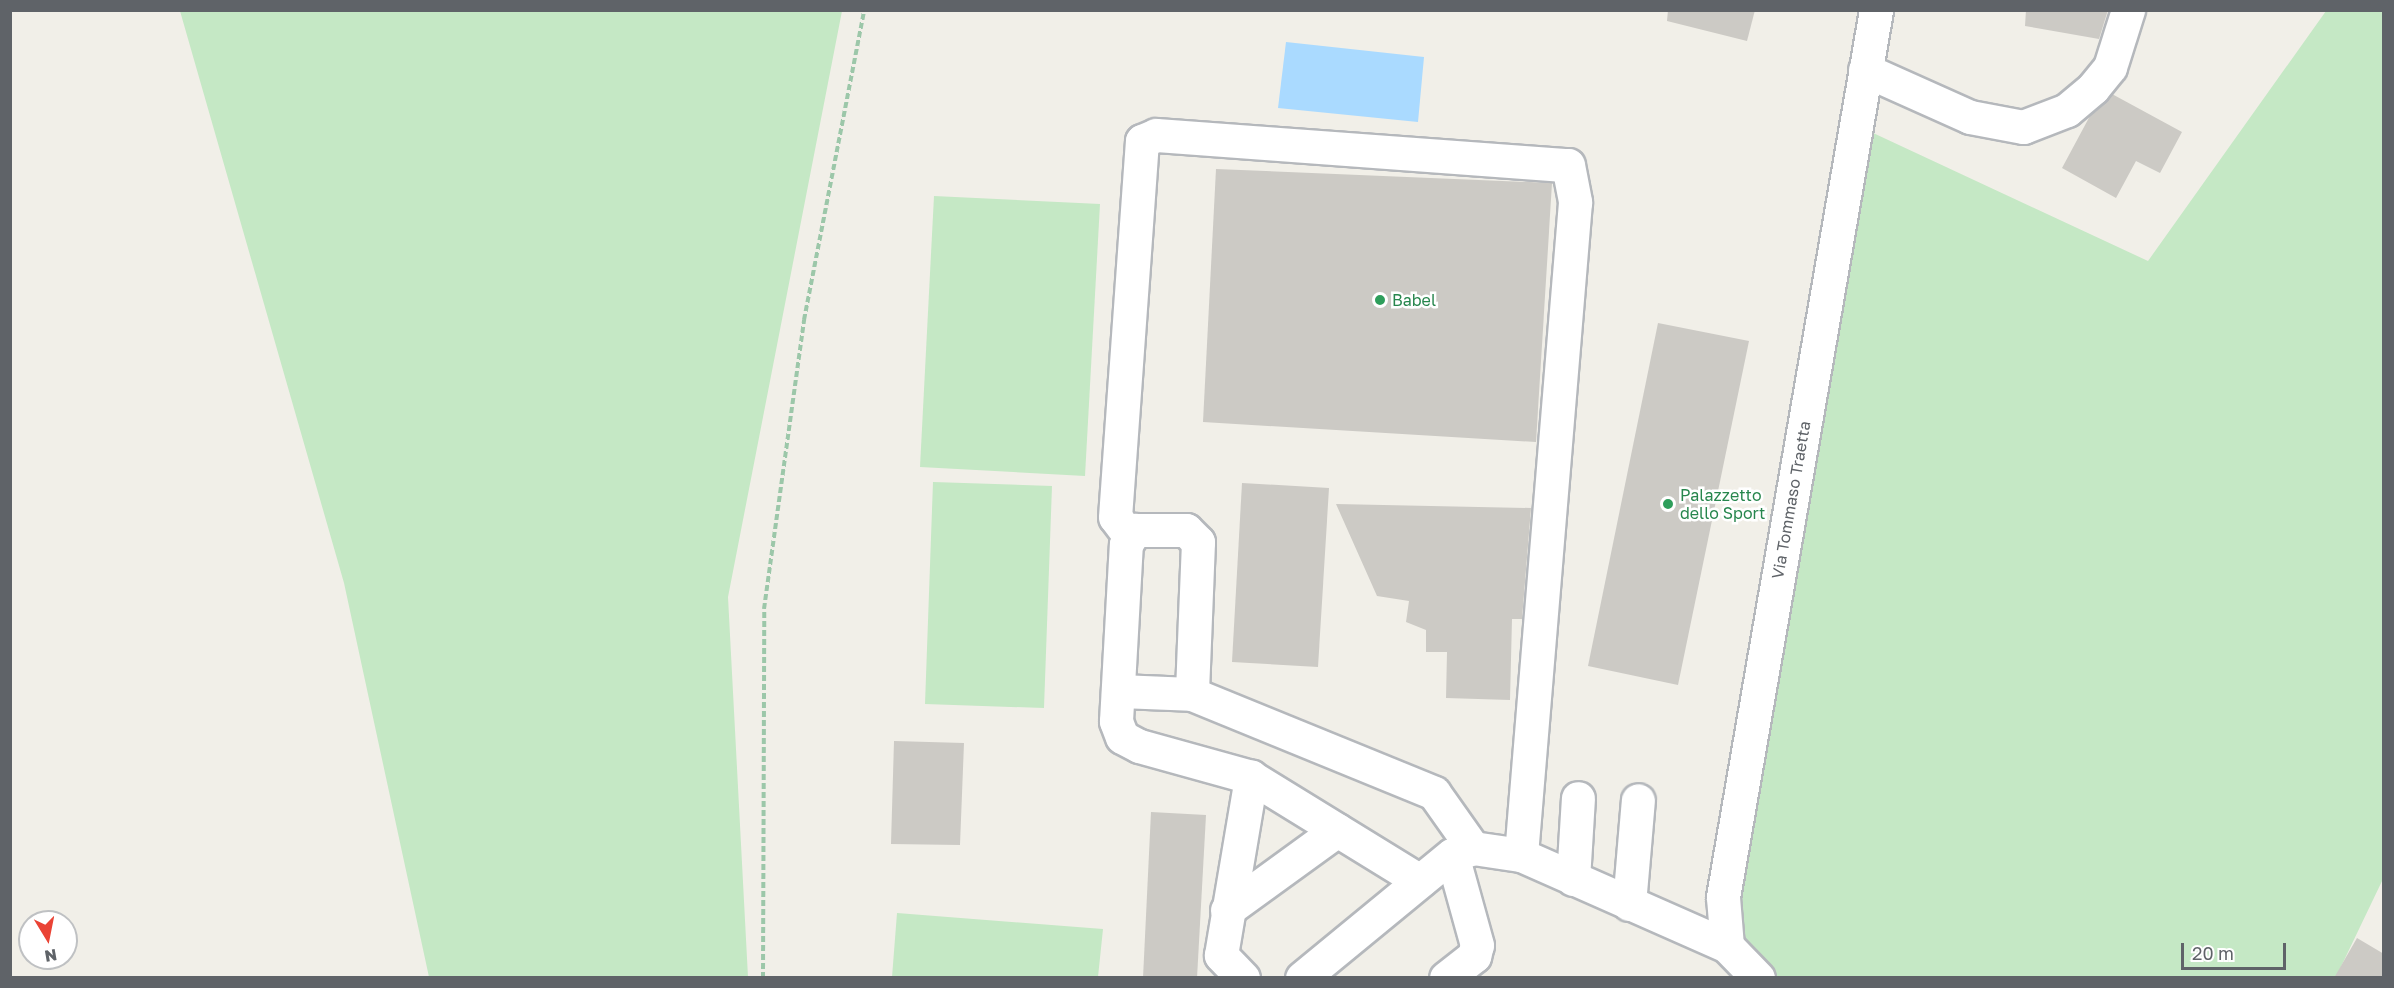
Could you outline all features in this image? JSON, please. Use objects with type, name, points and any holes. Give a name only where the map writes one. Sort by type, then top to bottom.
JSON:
[{"type":"street","name":"Via Tommaso Traetta","points":[[1727,946],[1723,897],[1876,10]]},
{"type":"street","points":[[1865,70],[1970,117],[2023,127],[2067,110],[2093,88],[2114,58],[2128,10]]},
{"type":"street","points":[[1420,881],[1251,777],[1122,737],[1118,691],[1128,534],[1114,517],[1142,141],[1156,135],[1568,165],[1575,202],[1521,855]]},
{"type":"street","points":[[1128,534],[1186,530],[1198,542],[1192,694]]},
{"type":"street","points":[[1118,691],[1192,694],[1434,793],[1463,851],[1477,945],[1474,956],[1446,978]]},
{"type":"street","points":[[1227,970],[1227,910],[1251,777]]},
{"type":"street","points":[[1573,879],[1578,798]]},
{"type":"street","points":[[1629,904],[1638,800]]},
{"type":"street","points":[[1227,910],[1337,830]]},
{"type":"street","points":[[1302,978],[1420,881],[1463,851],[1521,855],[1727,946],[1758,978]]},
{"type":"path","points":[[763,978],[764,609],[804,320],[864,10]]},
{"type":"green space","points":[[180,11],[842,11],[728,597],[748,977],[429,977],[344,583]]},
{"type":"green space","points":[[2326,11],[2383,11],[2383,879],[2336,977],[1758,977],[1727,946],[1856,125],[2148,261]]},
{"type":"green space","points":[[934,196],[1100,204],[1085,476],[920,467]]},
{"type":"green space","points":[[933,482],[1052,486],[1044,708],[925,704]]},
{"type":"green space","points":[[897,913],[1103,929],[1098,977],[892,977]]},
{"type":"water","points":[[1286,42],[1424,57],[1418,122],[1278,108]]},
{"type":"building","points":[[1668,10],[1755,10],[1747,41],[1667,21]]},
{"type":"building","points":[[2026,10],[2108,10],[2099,39],[2025,26]]},
{"type":"building","points":[[2112,94],[2182,132],[2160,173],[2136,161],[2116,198],[2062,168],[2091,114]]},
{"type":"building","name":"Babel","points":[[1216,169],[1552,183],[1536,442],[1203,422]]},
{"type":"building","name":"Palazzetto dello Sport","points":[[1658,323],[1749,341],[1678,685],[1588,666]]},
{"type":"building","points":[[1242,483],[1329,488],[1318,667],[1232,662]]},
{"type":"building","points":[[1336,504],[1531,508],[1522,619],[1512,619],[1510,700],[1446,698],[1447,652],[1426,652],[1426,630],[1406,622],[1409,601],[1377,596]]},
{"type":"building","points":[[894,741],[964,743],[960,845],[891,844]]},
{"type":"building","points":[[1151,812],[1206,815],[1197,978],[1143,978]]},
{"type":"building","points":[[2357,938],[2384,954],[2384,978],[2334,978]]},
{"type":"place","name":"Babel","points":[[1380,300]]},
{"type":"place","name":"Palazzetto dello Sport","points":[[1668,504]]}]
